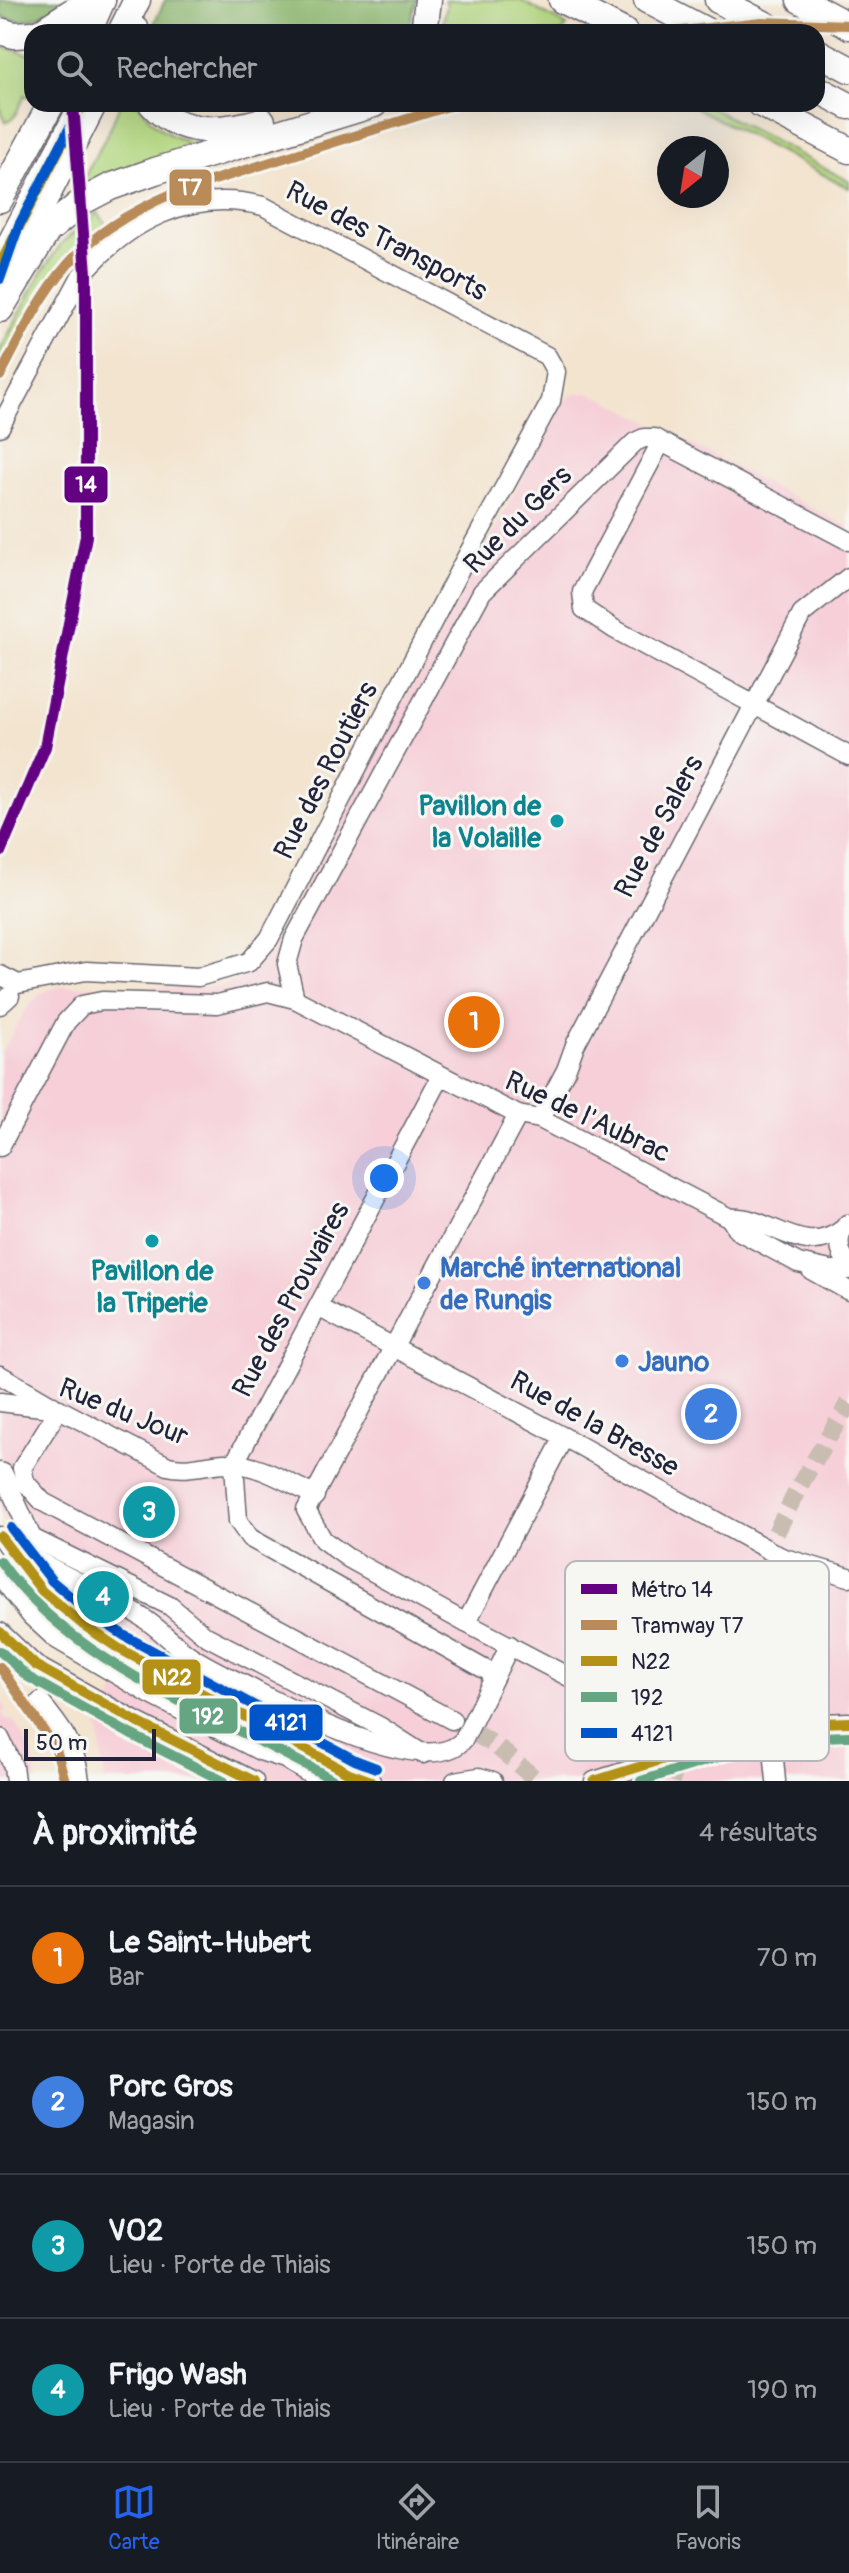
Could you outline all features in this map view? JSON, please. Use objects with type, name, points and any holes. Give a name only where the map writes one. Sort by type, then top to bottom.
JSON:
[{"type":"highway","points":[[53,24],[75,10],[102,0]]},
{"type":"highway","points":[[92,24],[102,0]]},
{"type":"highway","points":[[134,24],[139,0]]},
{"type":"highway","points":[[425,24],[428,0]]},
{"type":"highway","points":[[562,0],[608,24]]},
{"type":"highway","points":[[647,0],[693,24]]},
{"type":"highway","points":[[718,0],[764,24]]},
{"type":"highway","points":[[800,0],[849,26]]},
{"type":"highway","points":[[0,31],[24,34]]},
{"type":"highway","points":[[825,56],[849,69]]},
{"type":"highway","points":[[825,93],[849,106]]},
{"type":"highway","points":[[0,199],[47,112]]},
{"type":"highway","points":[[0,309],[9,269],[79,112]]},
{"type":"highway","points":[[163,112],[178,123],[224,131],[291,112]]},
{"type":"highway","points":[[9,269],[83,201],[110,187],[349,112]]},
{"type":"highway","points":[[776,112],[849,150]]},
{"type":"street","points":[[9,269],[21,256],[94,112]]},
{"type":"street","name":"Rue des Transports","points":[[0,427],[81,276],[99,255],[121,235],[176,208],[220,202],[263,206],[547,356],[556,372]]},
{"type":"street","name":"Rue des Routiers","points":[[0,975],[18,984],[86,971],[198,977],[249,962],[269,939],[551,401],[556,372]]},
{"type":"street","points":[[849,541],[653,440],[582,592],[584,609],[614,629],[849,756]]},
{"type":"street","name":"Rue du Gers","points":[[295,999],[287,964],[294,939],[482,592],[635,442],[653,440]]},
{"type":"street","name":"Rue de Salers","points":[[540,1119],[566,1070],[575,1045],[802,614],[849,577]]},
{"type":"street","points":[[0,1147],[66,1022],[82,1005],[102,1001],[217,1004],[268,992],[295,999]]},
{"type":"street","name":"Rue de l'Aubrac","points":[[295,999],[518,1115],[540,1119],[730,1218],[748,1218],[791,1237],[806,1239],[832,1236],[846,1226]]},
{"type":"street","name":"Rue des Prouvaires","points":[[234,1464],[441,1076]]},
{"type":"street","points":[[518,1115],[306,1510],[323,1540],[348,1558],[565,1674]]},
{"type":"street","name":"Rue de l'Aubrac","points":[[730,1218],[737,1230],[798,1263],[830,1270],[849,1267]]},
{"type":"street","points":[[846,1226],[839,1245],[849,1267]]},
{"type":"street","points":[[798,1263],[849,1291]]},
{"type":"street","name":"Rue de la Bresse","points":[[318,1307],[564,1437],[781,1557],[795,1561]]},
{"type":"street","points":[[0,1375],[59,1409],[22,1468],[25,1482],[43,1502],[452,1720]]},
{"type":"street","name":"Rue du Jour","points":[[0,1402],[59,1409],[168,1466],[183,1468],[234,1464],[264,1470],[315,1496]]},
{"type":"street","points":[[466,1623],[564,1437]]},
{"type":"street","points":[[234,1464],[238,1521],[250,1538],[495,1675]]},
{"type":"street","points":[[0,1472],[32,1538],[37,1560],[141,1616],[189,1655],[333,1732],[386,1752],[429,1757],[448,1755],[460,1745],[510,1645]]},
{"type":"street","points":[[0,1536],[48,1598],[107,1641],[349,1773],[371,1781]]},
{"type":"street","points":[[32,1538],[170,1606],[206,1636],[381,1727],[429,1757]]},
{"type":"street","points":[[781,1557],[781,1561]]},
{"type":"street","name":"Rue de la Bresse","points":[[829,1571],[849,1577]]},
{"type":"street","points":[[0,1576],[31,1616],[56,1639],[151,1695],[260,1751],[285,1759],[321,1781]]},
{"type":"street","points":[[2,1636],[35,1665],[137,1722],[254,1781]]},
{"type":"street","points":[[40,1702],[64,1731],[73,1749],[80,1781]]},
{"type":"street","points":[[829,1723],[849,1722]]},
{"type":"street","points":[[0,1738],[13,1766],[15,1781]]},
{"type":"street","points":[[594,1781],[655,1761]]},
{"type":"street","points":[[771,1761],[776,1781]]},
{"type":"street","points":[[455,1781],[479,1777],[493,1781]]},
{"type":"shaded area","name":"Marché international de Rungis","points":[[576,393],[591,393],[847,526],[849,523],[849,1781],[105,1781],[98,1724],[143,1639],[64,1596],[66,1591],[47,1577],[26,1552],[0,1511],[0,1055],[28,1006],[43,992],[59,986],[208,988],[226,985],[257,968],[271,951],[564,400]]},
{"type":"shaded area","points":[[0,1700],[7,1709],[3,1714],[6,1720],[14,1721],[32,1754],[37,1781],[0,1781]]},
{"type":"green space","points":[[0,0],[64,0],[41,15],[18,20],[0,15]]},
{"type":"green space","points":[[165,0],[417,0],[410,24],[154,24]]},
{"type":"green space","points":[[445,0],[520,0],[563,24],[443,24],[447,5]]},
{"type":"green space","points":[[0,46],[24,53],[24,97],[14,117],[6,122],[0,108]]},
{"type":"green space","points":[[117,112],[144,112],[170,134],[212,149],[72,200]]},
{"type":"green space","points":[[704,112],[719,112],[849,181],[849,188]]},
{"type":"green space","points":[[98,212],[109,229],[59,281],[0,385],[0,350],[41,273],[62,243]]},
{"type":"tunnel","points":[[762,1561],[801,1483],[849,1403]]},
{"type":"tunnel","points":[[452,1720],[495,1745],[538,1781]]},
{"type":"tunnel","points":[[671,1781],[679,1761]]},
{"type":"metro line","name":"14","points":[[0,852],[45,747],[86,536],[86,273],[74,112]]},
{"type":"tram line","name":"T7","points":[[743,24],[820,24]]},
{"type":"tram line","name":"T7","points":[[825,24],[849,25]]},
{"type":"tram line","name":"T7","points":[[0,376],[50,287],[88,244],[112,226],[176,192],[430,112]]},
{"type":"tram line","name":"T7","points":[[0,1667],[56,1749],[65,1781]]},
{"type":"transit line","name":"4121","points":[[0,279],[19,225],[78,112]]},
{"type":"transit line","name":"N22","points":[[0,264],[79,112]]},
{"type":"transit line","name":"4121","points":[[11,1528],[52,1581],[90,1613],[125,1636],[355,1760],[376,1768]]},
{"type":"transit line","name":"N22","points":[[0,1536],[42,1591],[118,1648],[349,1773],[371,1781]]},
{"type":"transit line","name":"192","points":[[0,1561],[31,1599],[68,1632],[110,1661],[154,1688],[335,1781]]},
{"type":"transit line","name":"N22","points":[[0,1632],[35,1665],[137,1722],[254,1781]]},
{"type":"transit line","name":"192","points":[[0,1651],[28,1677],[223,1781]]},
{"type":"transit line","name":"N22","points":[[829,1723],[849,1722]]},
{"type":"transit line","name":"192","points":[[829,1737],[849,1736]]},
{"type":"transit line","name":"N22","points":[[594,1781],[658,1761]]},
{"type":"transit line","name":"192","points":[[641,1781],[705,1761]]},
{"type":"place","name":"Pavillon de la Volaille","points":[[557,821]]},
{"type":"place","name":"Le Saint-Hubert","points":[[474,1022]]},
{"type":"place","name":"Pavillon de la Triperie","points":[[152,1241]]},
{"type":"place","name":"Marché international de Rungis","points":[[424,1283]]},
{"type":"place","name":"Jauno","points":[[622,1361]]},
{"type":"place","name":"Porc Gros","points":[[711,1414]]},
{"type":"place","name":"V02","points":[[149,1512]]},
{"type":"place","name":"Frigo Wash","points":[[103,1597]]}]
